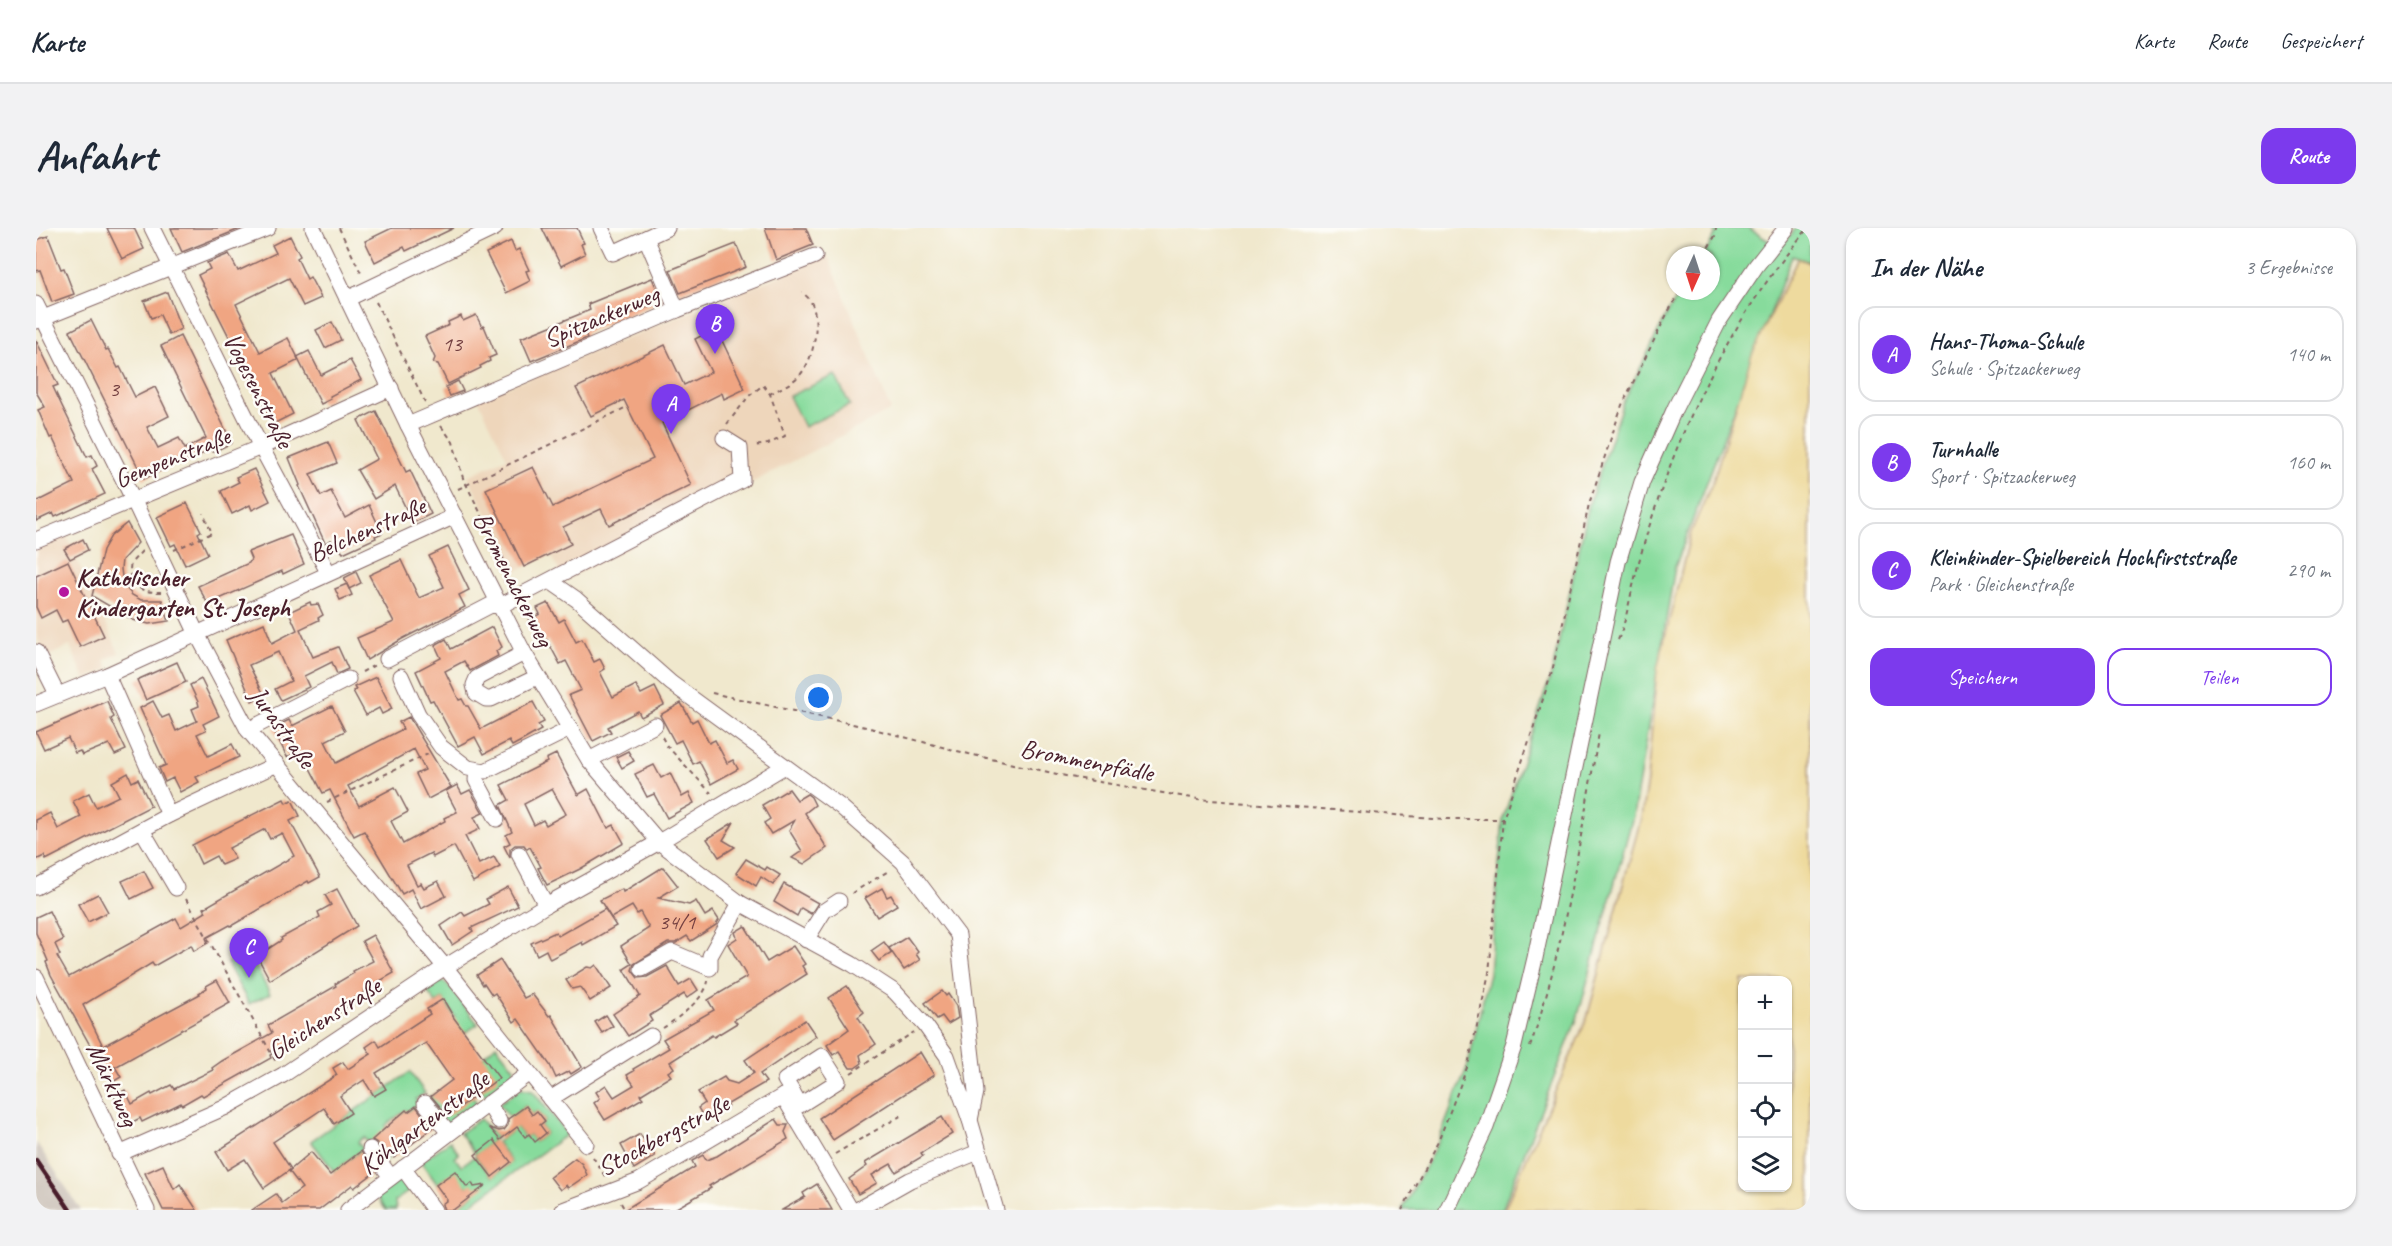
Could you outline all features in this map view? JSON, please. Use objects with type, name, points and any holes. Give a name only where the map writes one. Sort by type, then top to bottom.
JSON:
[{"type":"street","name":"Vogesenstraße","points":[[152,228],[261,447],[328,572]]},
{"type":"street","points":[[40,320],[268,228]]},
{"type":"street","name":"Bromenackerweg","points":[[313,228],[408,425],[524,653],[590,760],[659,842],[740,903],[852,964],[894,992],[925,1025],[947,1056],[970,1120],[996,1210]]},
{"type":"street","points":[[347,299],[495,228]]},
{"type":"street","points":[[601,228],[613,253],[667,228]]},
{"type":"street","points":[[1446,1210],[1486,1127],[1514,1046],[1535,958],[1618,562],[1642,482],[1675,408],[1719,321],[1756,266],[1786,228]]},
{"type":"street","points":[[646,238],[677,310]]},
{"type":"street","name":"Spitzackerweg","points":[[408,425],[677,310],[815,256]]},
{"type":"street","name":"Jurastraße","points":[[36,304],[40,320],[133,499],[196,632],[248,730],[446,967],[586,1144]]},
{"type":"street","name":"Gempenstraße","points":[[36,540],[261,447],[391,388]]},
{"type":"street","points":[[387,659],[491,605],[500,606],[550,581],[742,480],[740,448],[724,438]]},
{"type":"street","name":"Belchenstraße","points":[[36,704],[107,675],[196,632],[455,516]]},
{"type":"street","points":[[550,581],[576,599],[671,683],[841,807],[903,862],[958,935],[976,1092],[970,1120]]},
{"type":"street","points":[[36,652],[57,694]]},
{"type":"street","points":[[524,653],[477,678],[474,686],[476,693],[486,699],[491,699],[537,677]]},
{"type":"street","points":[[107,675],[169,814]]},
{"type":"street","points":[[401,676],[418,714],[441,747],[468,768],[485,771],[570,729]]},
{"type":"street","points":[[248,730],[348,679]]},
{"type":"street","points":[[590,760],[655,725]]},
{"type":"street","points":[[36,887],[169,814],[277,764]]},
{"type":"street","name":"Gleichenstraße","points":[[119,1154],[224,1108],[283,1075],[446,967],[546,905],[659,842],[785,766]]},
{"type":"street","points":[[477,770],[476,780],[497,819]]},
{"type":"street","points":[[142,830],[176,888]]},
{"type":"street","points":[[519,854],[546,905]]},
{"type":"street","points":[[806,940],[824,911],[839,901]]},
{"type":"street","points":[[642,969],[672,952],[710,968],[710,956],[740,903]]},
{"type":"street","name":"Märktweg","points":[[36,977],[147,1210]]},
{"type":"street","points":[[550,1098],[651,1036]]},
{"type":"street","points":[[787,1093],[800,1105],[838,1081],[822,1056],[785,1080],[787,1093],[822,1162],[851,1210]]},
{"type":"street","name":"Köhlgartenstraße","points":[[348,1210],[529,1073]]},
{"type":"street","name":"Stockbergstraße","points":[[563,1210],[639,1181],[787,1093]]},
{"type":"street","points":[[425,1103],[449,1133]]},
{"type":"street","points":[[488,1103],[499,1121]]},
{"type":"street","points":[[370,1149],[402,1169],[437,1207]]},
{"type":"street","points":[[857,1210],[910,1180],[978,1152]]},
{"type":"path","points":[[1709,246],[1715,236],[1716,228]]},
{"type":"path","points":[[1614,649],[1621,633],[1657,503],[1689,418],[1717,362],[1757,297],[1808,228]]},
{"type":"path","points":[[770,394],[799,377],[816,338],[816,322],[811,302],[802,292]]},
{"type":"path","points":[[1402,1210],[1438,1142],[1468,1065],[1489,974],[1503,819],[1552,672],[1589,504],[1622,405],[1675,300]]},
{"type":"path","points":[[724,438],[726,426],[749,396],[763,385],[770,394],[785,436],[768,444],[740,448]]},
{"type":"path","points":[[444,495],[627,407]]},
{"type":"path","points":[[175,587],[150,593],[135,587],[131,581],[130,570],[135,557],[212,532],[203,513]]},
{"type":"path","points":[[348,679],[387,659]]},
{"type":"path","name":"Brommenpfädle","points":[[702,691],[866,727],[1070,777],[1198,799],[1445,819],[1503,819]]},
{"type":"path","points":[[655,725],[667,746],[722,804]]},
{"type":"path","points":[[1528,1054],[1541,1015],[1562,927],[1600,728]]},
{"type":"path","points":[[314,808],[441,747]]},
{"type":"path","points":[[839,901],[903,862]]},
{"type":"path","points":[[176,888],[181,890],[283,1075]]},
{"type":"path","points":[[651,1036],[689,1009],[708,987],[710,968]]},
{"type":"path","points":[[838,1081],[925,1025]]},
{"type":"path","points":[[822,1162],[904,1114]]},
{"type":"path","points":[[586,1144],[614,1191]]},
{"type":"shaded area","points":[[828,256],[891,410],[564,581],[551,554],[515,571],[468,476],[507,458],[478,399]]},
{"type":"shaded area","name":"Katholischer Kindergarten St. Joseph","points":[[66,535],[119,653],[105,660],[109,669],[85,679],[70,646],[46,657],[36,635],[36,549]]},
{"type":"shaded area","points":[[36,1142],[81,1210],[36,1210]]},
{"type":"green space","points":[[1716,228],[1748,228],[1780,248],[1796,228],[1810,228],[1810,262],[1792,256],[1675,567],[1633,816],[1577,1019],[1502,1210],[1402,1210],[1438,1142],[1468,1065],[1489,973],[1503,819],[1552,672],[1589,504],[1622,405],[1675,300],[1720,300],[1720,246],[1709,246],[1715,236]]},
{"type":"green space","points":[[835,375],[850,405],[804,427],[789,396]]},
{"type":"green space","points":[[248,952],[270,994],[249,1004],[227,963]]},
{"type":"green space","points":[[438,982],[448,985],[478,1024],[452,1042],[448,1021],[455,1017],[443,999],[436,1003],[426,990]]},
{"type":"green space","points":[[496,1045],[514,1068],[514,1075],[486,1096],[482,1091],[483,1057]]},
{"type":"green space","points":[[410,1072],[425,1093],[416,1099],[418,1104],[386,1125],[388,1150],[392,1155],[384,1162],[364,1137],[358,1142],[363,1149],[339,1168],[339,1178],[311,1141]]},
{"type":"green space","points":[[521,1088],[532,1090],[567,1134],[471,1204],[474,1210],[453,1210],[473,1195],[474,1190],[457,1181],[451,1174],[437,1184],[421,1162],[450,1141],[459,1154],[455,1158],[461,1166],[475,1156],[492,1177],[511,1162],[497,1142],[512,1131],[515,1125],[525,1137],[529,1134],[535,1142],[546,1133],[540,1125],[545,1121],[537,1111],[532,1115],[525,1106],[510,1118],[499,1104]]},
{"type":"green space","points":[[435,1093],[473,1097],[477,1104],[449,1126],[428,1098]]},
{"type":"green space","points":[[480,1119],[496,1138],[476,1155],[460,1133]]},
{"type":"green space","points":[[403,1176],[409,1191],[395,1201],[396,1210],[386,1210],[376,1196]]},
{"type":"sand","points":[[1798,258],[1810,263],[1810,1210],[1504,1210],[1587,1018],[1641,818],[1647,781],[1657,669],[1691,532],[1713,481],[1751,357]]},
{"type":"building","points":[[107,228],[134,228],[144,249],[122,259]]},
{"type":"building","points":[[171,228],[242,228],[182,252]]},
{"type":"building","points":[[392,228],[454,228],[406,251],[404,247],[375,262],[365,241]]},
{"type":"building","points":[[542,228],[577,228],[584,243],[581,244],[585,254],[561,266]]},
{"type":"building","points":[[765,228],[806,228],[813,245],[776,260]]},
{"type":"building","points":[[48,236],[74,294],[52,302],[40,270],[36,271],[36,240]]},
{"type":"building","points":[[290,236],[300,256],[297,258],[307,279],[310,277],[321,298],[303,306],[289,278],[236,304],[260,352],[288,338],[299,360],[273,373],[293,414],[273,424],[198,275],[210,269],[207,263],[229,254],[238,271],[276,253],[272,245]]},
{"type":"building","points":[[511,241],[515,251],[519,249],[529,270],[526,271],[530,281],[506,293],[486,253]]},
{"type":"building","points":[[736,244],[746,267],[680,293],[670,270]]},
{"type":"building","points":[[652,278],[662,301],[585,333],[587,338],[531,361],[521,338],[590,310],[588,304]]},
{"type":"building","points":[[167,292],[181,329],[169,335],[160,315],[151,318],[144,301]]},
{"type":"building","points":[[476,315],[482,327],[484,326],[496,355],[489,358],[490,361],[480,366],[481,368],[448,384],[438,364],[433,363],[435,358],[425,336],[449,325],[448,322],[461,316],[463,321]]},
{"type":"building","points":[[91,320],[106,350],[108,349],[118,368],[120,367],[135,397],[155,387],[169,416],[147,427],[158,448],[179,438],[185,449],[206,438],[161,346],[180,336],[232,443],[213,452],[212,449],[179,465],[178,462],[144,479],[70,331]]},
{"type":"building","points":[[332,322],[341,340],[325,348],[316,330]]},
{"type":"building","points":[[716,328],[745,389],[724,399],[722,393],[662,423],[691,485],[609,525],[601,509],[563,527],[571,544],[524,567],[486,489],[533,467],[553,507],[653,459],[624,400],[591,416],[576,388],[665,345],[684,385],[711,372],[695,339]]},
{"type":"building","points":[[36,340],[58,385],[53,387],[62,406],[87,457],[92,455],[97,466],[92,469],[105,494],[55,517],[53,513],[36,521],[36,502],[74,483],[38,410],[45,407],[36,392]]},
{"type":"building","points":[[309,351],[321,375],[350,360],[361,380],[330,396],[331,399],[321,404],[297,357]]},
{"type":"building","points":[[458,381],[463,391],[450,396],[446,387]]},
{"type":"building","points":[[376,411],[406,472],[410,470],[431,514],[413,523],[395,486],[374,499],[357,470],[377,459],[358,420]]},
{"type":"building","points":[[328,442],[337,463],[310,474],[321,496],[331,491],[345,518],[369,505],[382,533],[343,553],[337,545],[334,546],[331,540],[325,543],[289,458]]},
{"type":"building","points":[[254,469],[270,501],[252,510],[250,505],[232,514],[221,491],[239,482],[236,477]]},
{"type":"building","points":[[187,503],[201,531],[198,533],[208,554],[185,565],[175,544],[171,546],[157,517]]},
{"type":"building","points":[[127,523],[138,543],[122,560],[123,584],[132,595],[141,600],[162,600],[169,621],[149,624],[133,620],[92,596],[103,550],[111,536]]},
{"type":"building","points":[[291,535],[304,564],[283,574],[282,571],[208,604],[198,586],[249,563],[251,559],[248,552]]},
{"type":"building","points":[[83,539],[88,550],[70,559],[64,549]]},
{"type":"building","points":[[448,547],[469,590],[459,595],[465,607],[402,639],[367,660],[357,638],[394,622],[369,575],[401,560],[419,598],[444,587],[429,556]]},
{"type":"building","points":[[68,561],[104,636],[80,647],[67,620],[62,622],[56,610],[41,618],[36,607],[36,576]]},
{"type":"building","points":[[356,572],[361,583],[349,589],[344,578]]},
{"type":"building","points":[[347,584],[352,595],[340,600],[335,589]]},
{"type":"building","points":[[310,602],[311,605],[318,604],[323,615],[318,618],[319,620],[300,629],[313,657],[338,647],[348,669],[337,674],[332,662],[304,676],[309,687],[281,700],[275,689],[291,681],[278,652],[249,665],[264,695],[252,701],[226,640],[264,623],[272,643],[297,630],[289,612]]},
{"type":"building","points":[[548,603],[559,622],[564,619],[576,642],[582,639],[594,662],[600,659],[605,669],[600,672],[613,697],[636,685],[641,694],[655,687],[664,705],[641,717],[638,711],[608,727],[611,732],[593,741],[569,695],[581,690],[566,661],[560,664],[547,640],[542,644],[529,620],[540,614],[537,608]]},
{"type":"building","points":[[492,627],[502,647],[496,651],[498,656],[470,671],[464,661],[445,671],[459,700],[462,699],[468,706],[481,729],[533,702],[544,722],[538,725],[541,730],[512,746],[509,741],[484,754],[475,737],[458,746],[433,700],[430,701],[416,671],[441,658],[435,645],[446,639],[451,649]]},
{"type":"building","points":[[177,662],[186,682],[146,700],[137,680]]},
{"type":"building","points":[[376,677],[392,709],[382,714],[379,708],[366,715],[353,691],[356,690],[354,687]]},
{"type":"building","points":[[201,679],[219,716],[203,724],[206,730],[197,734],[208,756],[232,744],[239,757],[196,777],[199,782],[180,792],[173,778],[165,782],[159,768],[166,765],[140,708],[153,701],[162,718],[169,715],[176,731],[197,721],[192,709],[199,706],[190,685]]},
{"type":"building","points":[[107,701],[114,717],[111,719],[126,750],[115,755],[109,744],[82,755],[80,751],[75,753],[68,738],[44,749],[36,732]]},
{"type":"building","points":[[681,703],[692,722],[697,719],[709,743],[715,740],[727,763],[733,760],[738,769],[711,784],[699,761],[693,764],[681,740],[675,743],[660,715]]},
{"type":"building","points":[[332,706],[345,731],[325,741],[336,763],[403,729],[399,722],[409,717],[451,787],[428,799],[416,774],[425,770],[414,749],[348,786],[359,806],[395,787],[408,812],[391,821],[403,844],[457,812],[446,791],[457,785],[462,794],[470,790],[483,813],[474,817],[480,829],[465,836],[479,864],[494,857],[500,867],[473,882],[454,846],[433,857],[431,853],[407,865],[417,885],[421,883],[424,888],[438,881],[446,896],[421,909],[411,889],[402,894],[364,831],[354,836],[330,790],[323,793],[301,751],[287,757],[273,728],[289,720],[292,726]]},
{"type":"building","points":[[628,751],[634,761],[622,768],[616,757]]},
{"type":"building","points":[[556,754],[578,795],[588,789],[608,828],[614,825],[624,843],[547,885],[538,868],[541,867],[530,847],[527,849],[524,845],[515,845],[510,849],[510,858],[504,846],[510,843],[506,835],[512,832],[500,805],[509,800],[501,785],[547,762],[546,759]],"holes":[[[552,789],[566,814],[546,825],[543,820],[534,825],[524,804]]]},
{"type":"building","points":[[654,765],[661,778],[670,773],[682,797],[689,793],[694,803],[667,818],[654,794],[647,797],[635,774]]},
{"type":"building","points":[[128,773],[132,782],[138,779],[151,806],[46,860],[44,856],[36,860],[36,820],[50,813],[58,829],[81,817],[73,801],[89,793],[96,807],[119,796],[112,782]]},
{"type":"building","points":[[789,789],[797,800],[807,794],[811,797],[815,805],[805,813],[827,848],[804,864],[792,858],[802,851],[789,830],[795,820],[771,834],[764,823],[770,819],[762,805]]},
{"type":"building","points":[[284,799],[286,803],[292,800],[300,816],[290,821],[320,877],[309,883],[308,881],[206,938],[208,943],[194,951],[191,945],[154,966],[152,963],[83,1005],[103,1046],[200,994],[207,988],[206,986],[217,980],[230,1003],[115,1067],[121,1077],[111,1083],[51,975],[46,962],[48,961],[36,933],[36,917],[49,911],[63,940],[55,944],[60,955],[57,956],[69,977],[176,918],[181,927],[206,912],[204,908],[294,856],[282,833],[270,839],[265,829],[229,848],[235,859],[221,865],[216,856],[201,864],[192,845]]},
{"type":"building","points":[[734,822],[723,840],[735,847],[719,857],[707,839]]},
{"type":"building","points":[[746,859],[765,870],[767,867],[780,875],[773,885],[761,877],[756,886],[736,873]]},
{"type":"building","points":[[663,867],[678,886],[658,898],[689,905],[696,901],[705,916],[713,911],[719,920],[716,925],[691,941],[687,936],[676,943],[668,943],[634,964],[632,970],[638,978],[647,977],[667,966],[679,986],[691,979],[698,990],[687,998],[684,994],[649,1016],[652,1021],[628,1036],[613,1014],[640,996],[624,969],[632,964],[621,946],[649,928],[640,912],[637,914],[632,906],[611,918],[600,900],[622,889],[623,892]]},
{"type":"building","points":[[144,871],[153,888],[131,899],[122,881]]},
{"type":"building","points":[[784,884],[818,903],[811,914],[801,908],[797,916],[774,902]]},
{"type":"building","points":[[508,887],[518,906],[471,928],[473,931],[452,945],[441,926],[462,912],[465,916],[489,904],[486,899]]},
{"type":"building","points":[[882,888],[887,897],[891,895],[897,905],[877,917],[865,898]]},
{"type":"building","points":[[337,889],[357,926],[270,980],[257,956],[282,940],[281,938],[320,917],[318,912],[331,905],[325,895]]},
{"type":"building","points":[[98,894],[108,912],[88,922],[78,904]]},
{"type":"building","points":[[605,909],[616,926],[583,945],[582,942],[550,959],[546,950],[537,955],[531,943],[556,932],[558,936]]},
{"type":"building","points":[[745,926],[767,962],[793,946],[805,964],[802,966],[807,974],[734,1020],[737,1023],[714,1037],[712,1035],[670,1062],[674,1068],[668,1072],[671,1076],[640,1095],[643,1098],[605,1120],[594,1103],[600,1098],[596,1092],[606,1085],[614,1097],[634,1085],[627,1075],[634,1071],[633,1069],[669,1048],[663,1039],[714,1010],[708,1000],[747,977],[728,944],[737,938],[735,932]]},
{"type":"building","points":[[373,935],[394,973],[364,990],[365,992],[346,1003],[348,1007],[270,1055],[271,1058],[203,1096],[201,1094],[142,1122],[140,1118],[129,1124],[114,1096],[125,1090],[132,1104],[151,1093],[152,1095],[171,1085],[174,1089],[213,1070],[212,1068],[222,1061],[272,1033],[268,1025],[336,986],[335,984],[354,973],[353,971],[373,961],[362,941]]},
{"type":"building","points":[[907,937],[918,952],[916,954],[920,960],[904,970],[889,948]]},
{"type":"building","points":[[884,942],[892,953],[879,961],[871,951]]},
{"type":"building","points":[[500,960],[524,998],[532,994],[549,1016],[551,1015],[582,1067],[571,1074],[569,1071],[556,1078],[550,1065],[518,1019],[514,1022],[495,993],[492,995],[484,983],[483,985],[477,975]]},
{"type":"building","points":[[596,965],[611,988],[590,1001],[580,987],[572,989],[566,980],[587,967],[592,968]]},
{"type":"building","points":[[847,986],[864,1012],[858,1017],[876,1044],[860,1055],[862,1063],[855,1068],[850,1068],[839,1051],[833,1055],[827,1045],[849,1029],[829,998]]},
{"type":"building","points":[[942,991],[946,996],[948,994],[956,1006],[958,1018],[948,1024],[942,1016],[937,1019],[925,1003]]},
{"type":"building","points":[[443,999],[454,1018],[499,1078],[448,1116],[431,1096],[452,1080],[426,1043],[376,1073],[386,1089],[374,1096],[364,1080],[340,1096],[351,1113],[334,1124],[324,1108],[273,1142],[291,1169],[264,1188],[245,1159],[227,1170],[216,1152],[337,1075],[333,1068],[343,1062],[348,1069],[371,1054],[366,1047],[376,1040],[380,1047],[430,1014],[427,1009]]},
{"type":"building","points":[[606,1015],[613,1026],[602,1033],[595,1022]]},
{"type":"building","points":[[805,1020],[816,1036],[760,1074],[766,1082],[728,1104],[727,1108],[706,1121],[698,1108],[705,1103],[698,1092],[724,1077],[727,1081],[737,1084],[754,1073],[745,1060]]},
{"type":"building","points":[[920,1052],[934,1075],[833,1140],[819,1118]]},
{"type":"building","points":[[416,1106],[432,1128],[394,1158],[389,1150],[385,1153],[372,1140],[406,1110],[408,1112]]},
{"type":"building","points":[[526,1106],[532,1115],[537,1111],[545,1121],[540,1125],[546,1133],[535,1142],[529,1134],[525,1137],[517,1127],[500,1140],[490,1128],[504,1130],[508,1125],[508,1119]]},
{"type":"building","points":[[942,1117],[952,1134],[921,1153],[923,1156],[896,1172],[891,1164],[872,1175],[877,1183],[858,1194],[849,1179],[867,1166],[865,1163]]},
{"type":"building","points":[[776,1119],[780,1125],[788,1125],[785,1132],[788,1139],[709,1186],[711,1188],[673,1210],[624,1210],[695,1167],[692,1161],[703,1155],[706,1160],[717,1156]]},
{"type":"building","points":[[640,1134],[655,1156],[634,1169],[621,1145]]},
{"type":"building","points":[[494,1140],[511,1162],[492,1177],[475,1155]]},
{"type":"building","points":[[361,1151],[375,1172],[354,1188],[352,1185],[319,1210],[252,1210],[276,1194],[282,1203],[302,1188],[289,1171],[311,1152],[330,1175]]},
{"type":"building","points":[[575,1158],[582,1164],[587,1175],[568,1188],[566,1185],[560,1190],[550,1177]]},
{"type":"building","points":[[163,1165],[174,1189],[180,1184],[197,1210],[163,1210],[145,1173]]},
{"type":"building","points":[[455,1171],[467,1187],[472,1183],[474,1187],[486,1185],[453,1210],[444,1210],[442,1204],[447,1200],[436,1185]]},
{"type":"building","points":[[817,1184],[832,1210],[782,1210],[805,1197],[803,1193]]},
{"type":"railway","points":[[36,1160],[70,1210]]},
{"type":"place","name":"Turnhalle","points":[[715,354]]},
{"type":"place","name":"Hans-Thoma-Schule","points":[[671,434]]},
{"type":"place","name":"Katholischer Kindergarten St. Joseph","points":[[64,592]]},
{"type":"place","name":"Kleinkinder-Spielbereich Hochfirststraße","points":[[249,978]]}]
